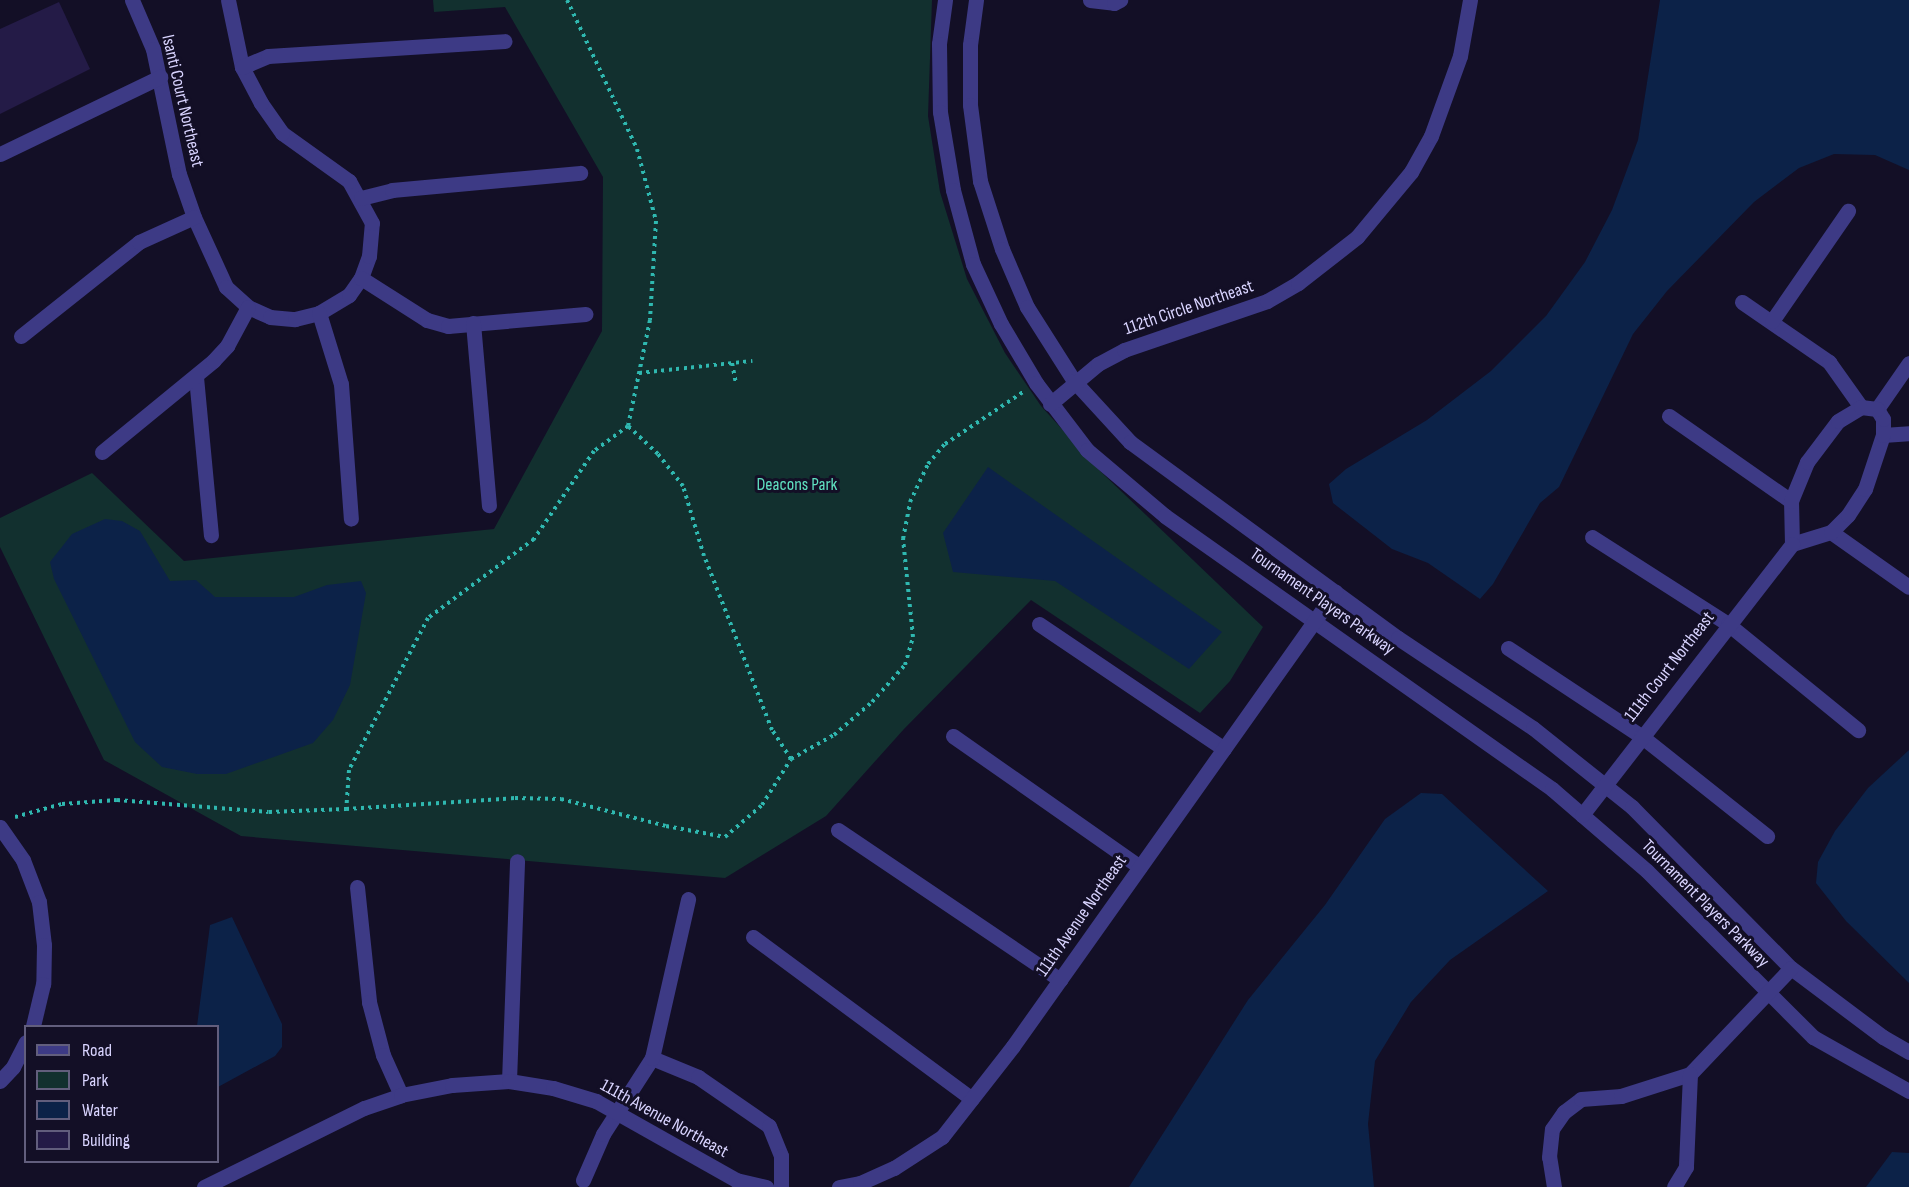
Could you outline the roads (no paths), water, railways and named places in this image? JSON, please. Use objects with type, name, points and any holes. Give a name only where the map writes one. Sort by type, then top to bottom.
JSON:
[{"type":"street","name":"Isanti Court Northeast","points":[[132,0],[153,49],[160,77],[168,133],[194,218],[226,287],[248,307],[270,317],[296,319],[319,313],[349,295],[361,278],[369,256],[372,223],[361,198],[349,181],[282,134],[242,67],[228,0]]},
{"type":"street","name":"Tournament Players Parkway","points":[[945,0],[939,44],[940,112],[953,190],[974,264],[1000,324],[1050,404],[1087,450],[1166,516],[1552,789],[1647,871],[1813,1037],[1909,1091]]},
{"type":"street","name":"Tournament Players Parkway","points":[[976,0],[970,45],[970,105],[980,181],[1002,249],[1027,307],[1074,381],[1131,442],[1335,592],[1533,728],[1604,785],[1706,879],[1791,968],[1883,1037],[1909,1052]]},
{"type":"street","points":[[1090,0],[1096,3],[1120,0]]},
{"type":"street","name":"112th Circle Northeast","points":[[1050,404],[1074,381],[1125,350],[1267,302],[1321,267],[1357,237],[1412,172],[1431,136],[1460,56],[1470,0]]},
{"type":"street","points":[[242,67],[268,56],[505,40]]},
{"type":"street","points":[[0,154],[160,77]]},
{"type":"street","points":[[361,198],[392,190],[580,173]]},
{"type":"street","points":[[1772,321],[1848,211]]},
{"type":"street","points":[[21,336],[139,242],[194,218]]},
{"type":"street","points":[[361,278],[427,320],[448,326],[585,314]]},
{"type":"street","points":[[1742,302],[1829,362],[1861,407]]},
{"type":"street","points":[[102,452],[196,377],[228,346],[248,307]]},
{"type":"street","points":[[319,313],[341,384],[351,519]]},
{"type":"street","points":[[473,323],[489,505]]},
{"type":"street","points":[[1877,409],[1909,363]]},
{"type":"street","points":[[196,377],[211,535]]},
{"type":"street","points":[[1861,407],[1877,409],[1883,419],[1883,435],[1865,489],[1848,515],[1831,532],[1792,544],[1791,501],[1824,436],[1838,421],[1861,407]]},
{"type":"street","points":[[1669,416],[1791,501]]},
{"type":"street","points":[[1883,435],[1909,433]]},
{"type":"street","points":[[1831,532],[1909,588]]},
{"type":"street","points":[[1592,537],[1728,624],[1858,730]]},
{"type":"street","name":"111th Court Northeast","points":[[1582,815],[1792,544]]},
{"type":"street","name":"111th Avenue Northeast","points":[[839,1187],[860,1183],[894,1168],[942,1137],[1060,980],[1335,592]]},
{"type":"street","points":[[1039,624],[1224,749]]},
{"type":"street","points":[[1508,648],[1641,736],[1767,836]]},
{"type":"street","points":[[953,736],[1140,867]]},
{"type":"street","points":[[5,823],[23,860],[39,902],[44,945],[43,984],[33,1025]]},
{"type":"street","points":[[838,830],[1060,980]]},
{"type":"street","points":[[509,1081],[517,861]]},
{"type":"street","points":[[357,887],[369,1002],[383,1055],[400,1095]]},
{"type":"street","points":[[583,1180],[616,1112],[652,1058],[688,898]]},
{"type":"street","points":[[753,937],[972,1099]]},
{"type":"street","points":[[1554,1187],[1549,1157],[1552,1129],[1564,1112],[1581,1099],[1621,1096],[1690,1074],[1791,968]]},
{"type":"street","points":[[0,1081],[13,1067],[24,1046]]},
{"type":"street","points":[[652,1058],[698,1077],[769,1126],[781,1156],[781,1187]]},
{"type":"street","points":[[1674,1187],[1686,1167],[1690,1074]]},
{"type":"street","name":"111th Avenue Northeast","points":[[204,1187],[364,1108],[400,1095],[452,1085],[509,1081],[553,1088],[616,1112],[736,1180],[766,1187]]},
{"type":"water","points":[[1660,0],[1909,0],[1909,170],[1875,155],[1834,154],[1799,168],[1754,202],[1667,291],[1633,334],[1559,487],[1540,503],[1493,584],[1480,599],[1428,563],[1392,549],[1333,503],[1329,484],[1346,469],[1427,420],[1491,371],[1546,316],[1585,262],[1612,210],[1638,140]]},
{"type":"water","points":[[988,467],[1222,632],[1189,669],[1055,581],[953,572],[943,533]]},
{"type":"water","points":[[105,519],[122,521],[140,531],[170,581],[196,580],[215,597],[294,597],[327,585],[361,581],[366,593],[350,685],[333,720],[313,743],[226,774],[197,774],[162,767],[135,742],[54,579],[50,562],[72,534]]},
{"type":"water","points":[[1909,750],[1909,983],[1846,921],[1816,883],[1818,862],[1835,831],[1868,788]]},
{"type":"water","points":[[1421,793],[1442,794],[1548,891],[1450,960],[1411,1002],[1375,1061],[1368,1124],[1374,1187],[1129,1187],[1248,1000],[1325,905],[1385,819]]},
{"type":"water","points":[[232,917],[282,1024],[282,1047],[275,1056],[219,1086],[219,1025],[197,1025],[210,925]]},
{"type":"water","points":[[1892,1152],[1909,1153],[1909,1187],[1866,1187]]},
{"type":"park label","name":"Deacons Park","points":[[797,485]]}]
